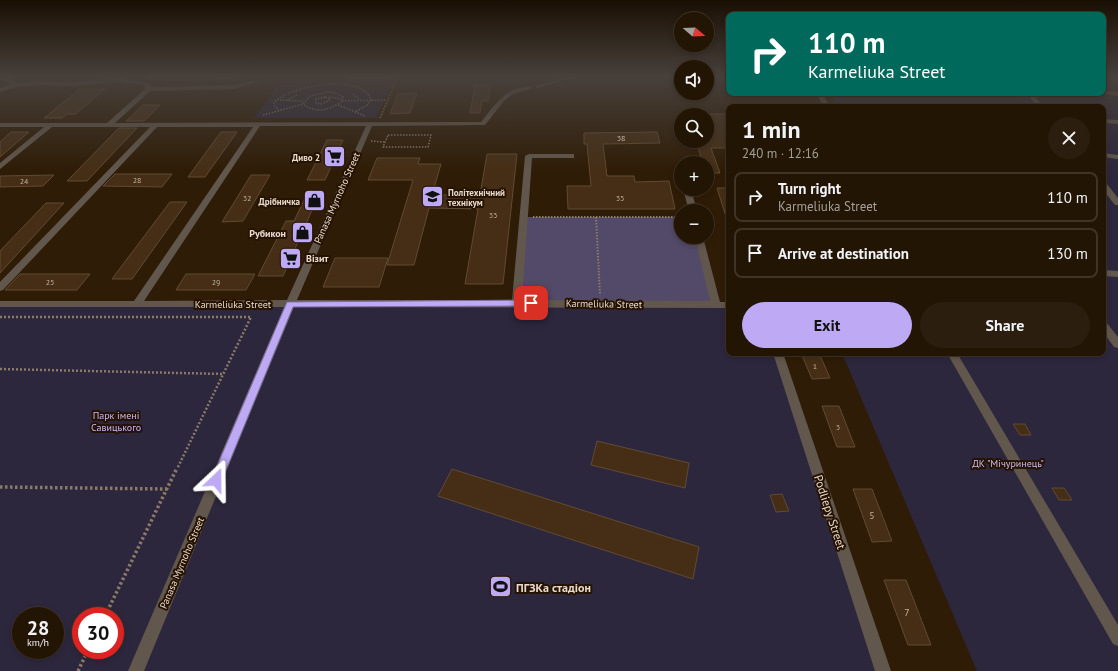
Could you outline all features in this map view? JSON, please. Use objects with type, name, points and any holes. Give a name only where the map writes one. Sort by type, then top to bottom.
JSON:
[{"type":"street","points":[[109,125],[127,108]]},
{"type":"street","points":[[0,125],[155,125],[259,120],[483,124],[495,108]]},
{"type":"street","points":[[137,304],[259,120]]},
{"type":"street","name":"Panasa Myrnoho Street","points":[[136,671],[290,304],[371,121]]},
{"type":"street","points":[[1106,121],[1118,122]]},
{"type":"street","points":[[0,167],[50,125]]},
{"type":"street","points":[[0,288],[155,125]]},
{"type":"street","points":[[1106,155],[1118,156]]},
{"type":"street","points":[[517,303],[529,156],[571,156]]},
{"type":"street","points":[[1106,188],[1115,195],[1118,203]]},
{"type":"street","points":[[701,244],[716,305]]},
{"type":"street","points":[[1106,273],[1118,274]]},
{"type":"street","name":"Karmeliuka Street","points":[[0,304],[517,303],[726,305]]},
{"type":"street","points":[[1106,329],[1118,344]]},
{"type":"street","name":"Podliepy Street","points":[[779,356],[883,671]]},
{"type":"street","points":[[954,356],[1118,639]]},
{"type":"path","points":[[259,120],[287,108]]},
{"type":"path","points":[[314,108],[321,108]]},
{"type":"path","points":[[347,108],[371,121],[381,108]]},
{"type":"path","points":[[355,112],[361,108]]},
{"type":"path","points":[[316,114],[318,109]]},
{"type":"path","points":[[388,135],[431,135],[428,147],[383,147],[388,135]]},
{"type":"path","points":[[525,217],[674,217]]},
{"type":"path","points":[[596,217],[600,304]]},
{"type":"path","points":[[0,317],[251,317],[109,607]]},
{"type":"path","points":[[0,369],[224,374]]},
{"type":"path","points":[[0,487],[167,489]]},
{"type":"path","points":[[78,671],[84,659]]},
{"type":"green space","points":[[261,108],[380,108],[376,118],[254,118]]},
{"type":"green space","name":"ДК \"Мічуринець\"","points":[[1106,108],[1118,108],[1118,671],[977,671],[843,356],[1106,356]]},
{"type":"green space","name":"Парк імені Савицького","points":[[0,304],[726,305],[726,356],[779,356],[883,671],[0,671]]},
{"type":"shaded area","points":[[525,217],[674,217],[674,244],[701,244],[716,305],[517,303]]},
{"type":"building","points":[[56,108],[83,108],[76,114],[67,114],[62,118],[44,118]]},
{"type":"building","points":[[139,108],[157,108],[144,121],[126,121]]},
{"type":"building","points":[[392,108],[412,108],[410,113],[390,114]]},
{"type":"building","points":[[471,108],[481,108],[480,113],[470,113]]},
{"type":"building","points":[[714,114],[726,114],[726,148],[714,148]]},
{"type":"building","points":[[119,128],[137,128],[87,181],[67,181]]},
{"type":"building","points":[[11,132],[29,132],[0,157],[0,142]]},
{"type":"building","points":[[221,132],[237,132],[205,177],[188,177]]},
{"type":"building","points":[[657,132],[660,143],[603,144],[607,176],[634,176],[635,182],[669,181],[674,209],[568,209],[567,186],[591,186],[587,144],[584,144],[584,133]]},
{"type":"building","points":[[327,140],[343,140],[325,180],[307,180]]},
{"type":"building","points":[[698,148],[711,148],[714,156],[701,156]]},
{"type":"building","points":[[487,154],[517,154],[503,284],[465,284],[478,209],[429,208],[414,265],[387,265],[413,180],[368,180],[377,158],[420,158],[418,164],[441,164],[432,195],[480,195]]},
{"type":"building","points":[[714,156],[720,173],[714,173]]},
{"type":"building","points":[[115,174],[172,174],[162,187],[103,186]]},
{"type":"building","points":[[54,175],[43,186],[0,187],[0,176]]},
{"type":"building","points":[[251,175],[270,175],[243,221],[222,222]]},
{"type":"building","points":[[717,188],[726,188],[726,217]]},
{"type":"building","points":[[308,192],[320,192],[283,276],[258,276],[286,221],[294,221]]},
{"type":"building","points":[[170,202],[187,202],[132,279],[112,279]]},
{"type":"building","points":[[46,203],[64,203],[0,273],[0,251]]},
{"type":"building","points":[[335,258],[388,258],[379,287],[323,287]]},
{"type":"building","points":[[20,274],[90,274],[77,290],[5,290]]},
{"type":"building","points":[[186,274],[255,274],[246,290],[176,290]]},
{"type":"building","points":[[802,356],[820,356],[830,378],[812,379]]},
{"type":"building","points":[[822,406],[839,406],[855,447],[837,447]]},
{"type":"building","points":[[1013,424],[1025,424],[1031,435],[1020,435]]},
{"type":"building","points":[[597,441],[689,463],[685,488],[591,465]]},
{"type":"building","points":[[452,469],[699,547],[693,579],[438,496]]},
{"type":"building","points":[[1052,488],[1064,488],[1072,500],[1059,500]]},
{"type":"building","points":[[853,489],[872,489],[892,541],[872,542]]},
{"type":"building","points":[[782,494],[789,511],[776,512],[770,495]]},
{"type":"building","points":[[884,580],[906,580],[931,645],[908,645]]},
{"type":"place","name":"Диво 2","points":[[335,157]]},
{"type":"place","name":"Політехнічний технікум","points":[[432,197]]},
{"type":"place","name":"Дрібничка","points":[[315,201]]},
{"type":"place","name":"Рубикон","points":[[302,233]]},
{"type":"place","name":"Візит","points":[[291,258]]},
{"type":"place","name":"ПГЗКа стадіон","points":[[500,587]]},
{"type":"route","points":[[216,480],[290,304],[531,303]]}]
